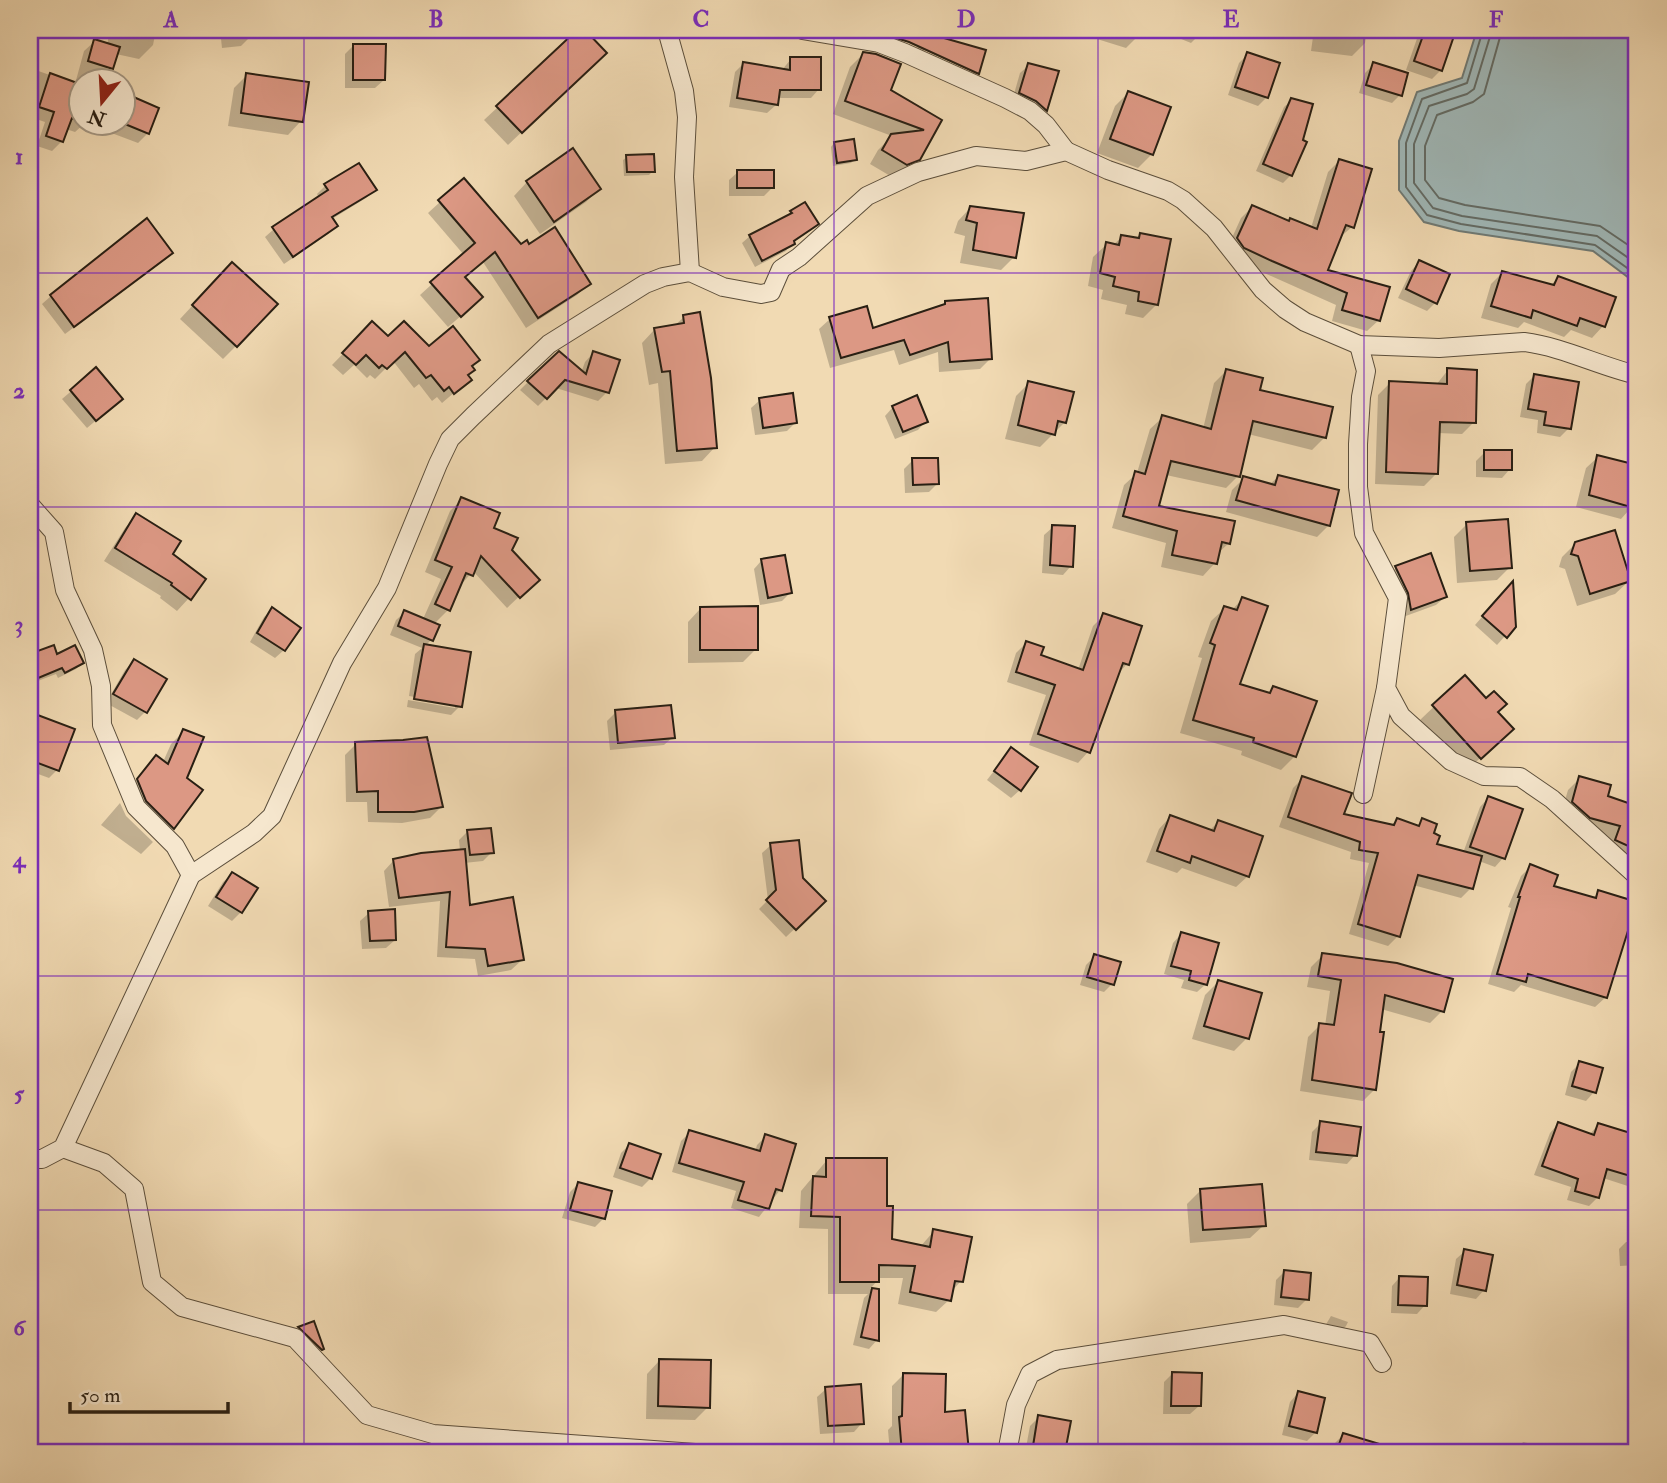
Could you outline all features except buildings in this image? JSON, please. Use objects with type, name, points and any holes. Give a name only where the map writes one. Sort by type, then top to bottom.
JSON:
[{"type":"street","points":[[667,30],[684,91],[687,117],[684,177],[690,272]]},
{"type":"street","points":[[802,30],[888,46],[1005,97],[1030,111],[1046,125],[1066,152],[1168,191],[1183,200],[1213,228],[1263,290],[1285,309],[1359,345],[1439,348],[1524,342],[1637,374]]},
{"type":"street","points":[[30,1158],[42,1159],[63,1148],[191,875],[254,833],[272,816],[342,663],[387,588],[450,439],[513,376],[549,344],[645,284],[675,273],[690,272],[723,287],[761,294],[771,292],[781,269],[799,257],[867,196],[918,172],[976,156],[1026,161],[1066,152]]},
{"type":"street","points":[[1359,345],[1366,371],[1361,397],[1358,444],[1358,487],[1364,533],[1398,598],[1386,688],[1363,794]]},
{"type":"street","points":[[30,505],[54,532],[65,590],[93,650],[101,687],[102,725],[136,807],[176,846],[191,875]]},
{"type":"street","points":[[1386,688],[1401,716],[1451,761],[1484,776],[1520,778],[1552,799],[1637,876]]},
{"type":"street","points":[[63,1148],[104,1163],[134,1189],[152,1282],[182,1307],[295,1338],[368,1415],[433,1434],[695,1453]]},
{"type":"street","points":[[1007,1453],[1016,1405],[1030,1374],[1057,1360],[1284,1325],[1370,1343],[1382,1363]]},
{"type":"water","points":[[1477,30],[1637,30],[1637,284],[1593,251],[1459,231],[1424,222],[1399,190],[1399,141],[1417,92],[1462,78]]}]
